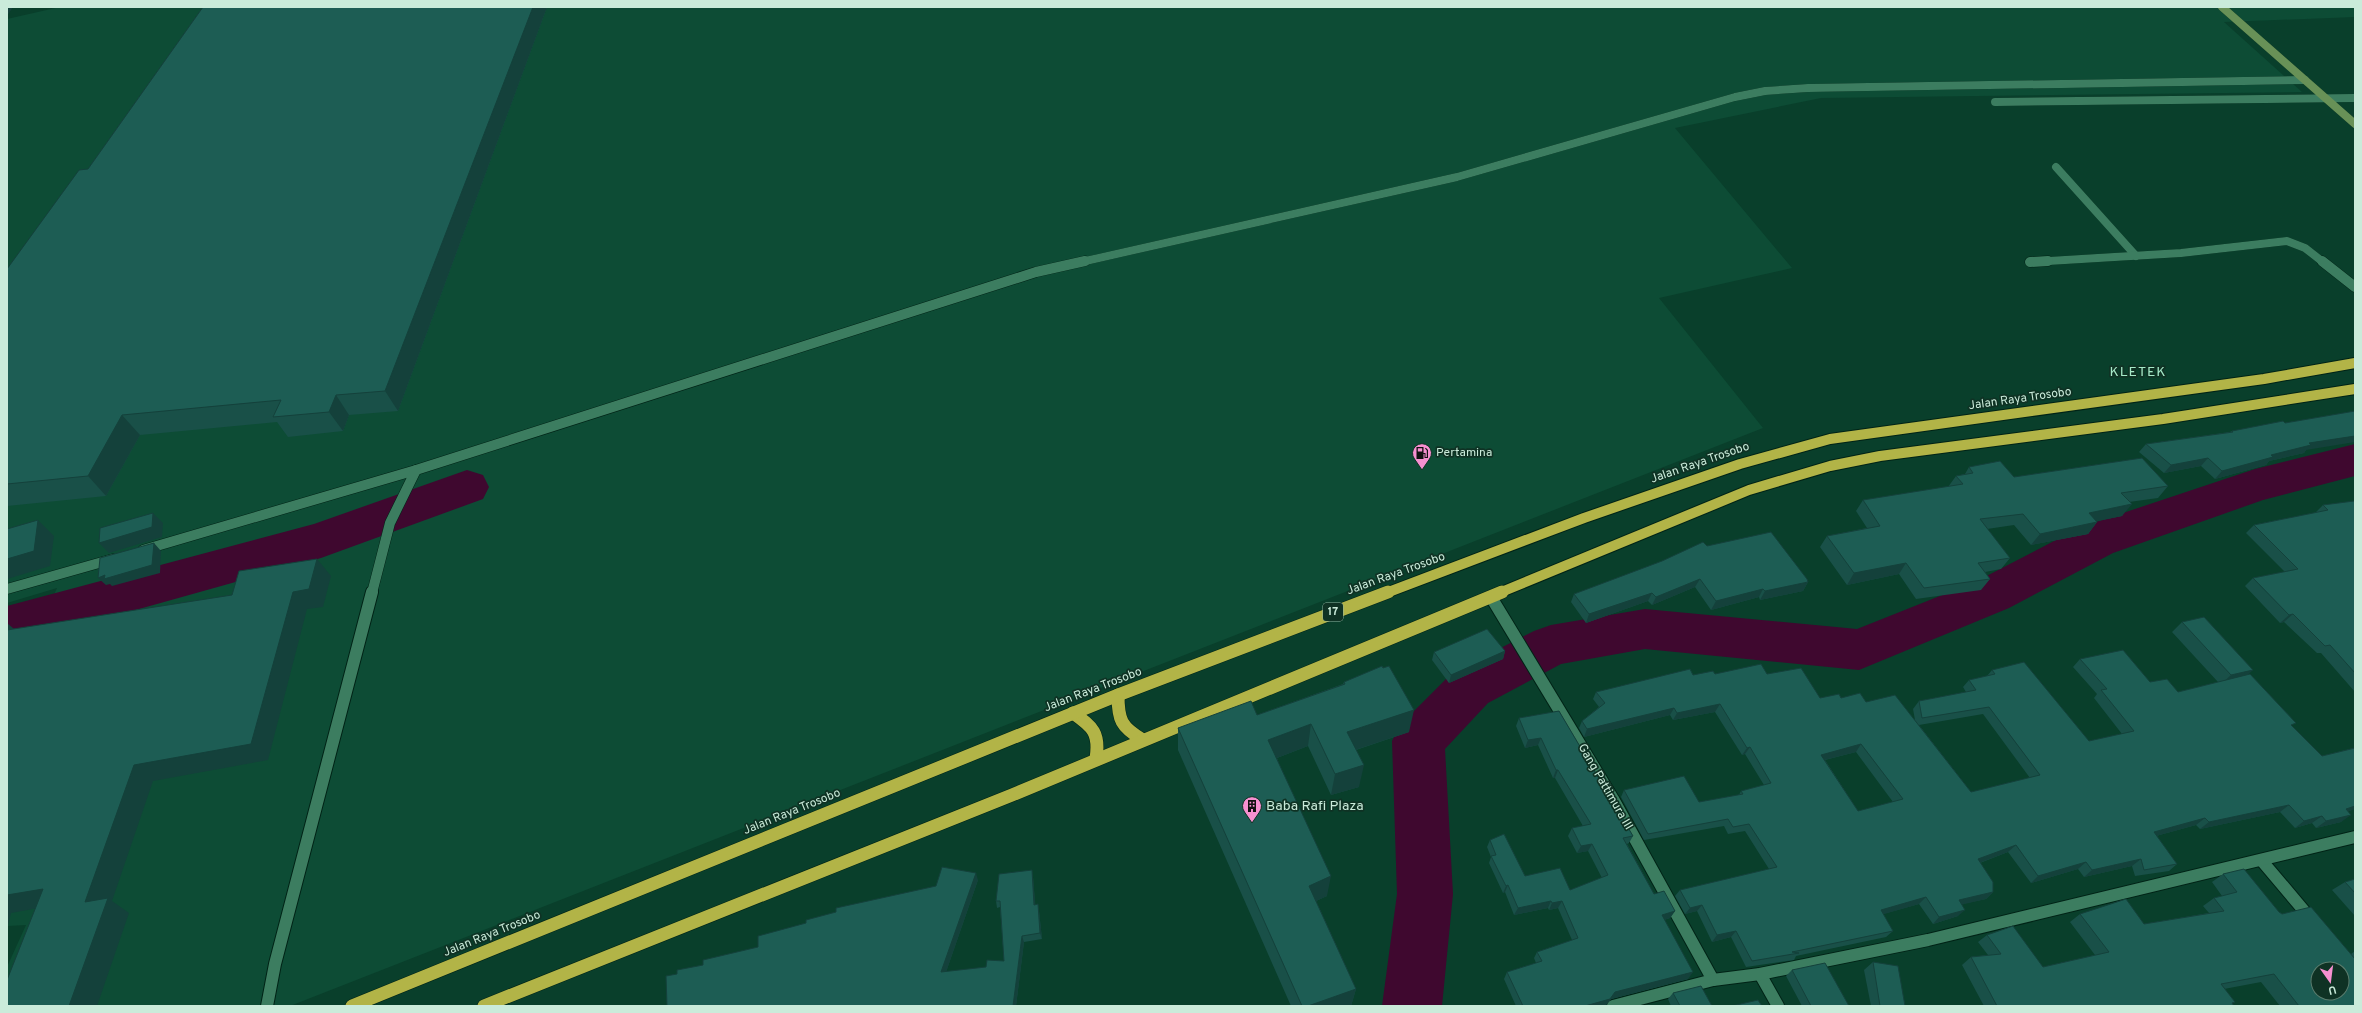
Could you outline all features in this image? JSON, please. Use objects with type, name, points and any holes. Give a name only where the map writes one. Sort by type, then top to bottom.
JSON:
[{"type":"highway","name":"Jalan Raya Trosobo","points":[[352,1006],[1118,695],[1584,518],[1704,476],[1790,449],[1830,439],[2264,379],[2355,364]]},
{"type":"highway","points":[[484,1006],[1012,795],[1749,490],[1834,464],[1888,455],[2170,417],[2355,389]]},
{"type":"highway","points":[[1118,695],[1118,716],[1125,730],[1143,740]]},
{"type":"highway","points":[[1073,713],[1091,726],[1099,742],[1096,759]]},
{"type":"main road","points":[[2222,7],[2355,124]]},
{"type":"street","points":[[135,552],[416,470],[1036,272],[1472,173],[1735,97],[1765,91],[1808,88],[2037,89],[2307,82]]},
{"type":"street","points":[[2037,89],[2046,100]]},
{"type":"street","points":[[1995,102],[2323,96],[2355,98]]},
{"type":"street","points":[[2056,167],[2136,256]]},
{"type":"street","points":[[2030,262],[2136,256],[2287,241],[2306,248],[2355,286]]},
{"type":"street","points":[[267,1006],[275,964],[390,524],[399,501],[416,470]]},
{"type":"street","points":[[7,589],[120,556]]},
{"type":"street","name":"Gang Pattimura III","points":[[1491,597],[1613,799],[1713,980]]},
{"type":"street","points":[[1613,1006],[1713,980],[1760,974],[1928,940],[2262,861],[2355,837]]},
{"type":"street","points":[[2262,861],[2319,928]]},
{"type":"street","points":[[1760,974],[1778,1006]]},
{"type":"shaded area","points":[[60,7],[2355,7],[2355,17],[2224,22],[2302,92],[1821,98],[1675,128],[1792,268],[1659,298],[1763,428],[290,1006],[7,1006],[7,967],[26,925],[7,926],[7,702],[57,588],[7,603],[7,19]]},
{"type":"building","points":[[203,7],[533,7],[385,391],[336,395],[329,412],[273,417],[281,400],[122,415],[88,476],[7,484],[7,269],[79,170],[88,169]]},
{"type":"building","points":[[2355,411],[2355,436],[2309,443],[2311,445],[2271,455],[2273,457],[2222,471],[2208,458],[2171,465],[2146,444],[2233,432],[2232,431],[2283,421],[2285,423]]},
{"type":"building","points":[[2142,458],[2168,486],[2121,493],[2132,504],[2089,513],[2097,522],[2040,534],[2023,514],[1980,519],[2010,558],[1978,563],[1990,579],[1924,588],[1906,563],[1854,573],[1827,536],[1880,526],[1863,500],[1963,484],[1956,476],[1973,473],[1969,467],[2000,461],[2014,477]]},
{"type":"building","points":[[2354,501],[2355,673],[2330,645],[2325,646],[2293,614],[2289,615],[2253,578],[2298,569],[2254,525],[2328,510],[2323,505]]},
{"type":"building","points":[[153,513],[152,527],[99,543],[100,528]]},
{"type":"building","points":[[38,520],[34,551],[7,559],[7,529]]},
{"type":"building","points":[[1771,532],[1808,582],[1765,591],[1763,589],[1716,601],[1700,579],[1656,597],[1652,593],[1589,614],[1574,594],[1662,561],[1703,542],[1707,546]]},
{"type":"building","points":[[154,543],[152,565],[104,579],[105,575],[98,578],[100,558]]},
{"type":"building","points":[[317,559],[309,589],[293,592],[251,744],[134,765],[85,902],[108,898],[69,1006],[7,1006],[7,980],[43,889],[7,895],[7,630],[232,595],[239,571]]},
{"type":"building","points":[[2204,617],[2253,670],[2231,675],[2182,622]]},
{"type":"building","points":[[1487,629],[1505,651],[1451,675],[1434,652]]},
{"type":"building","points":[[2123,650],[2150,682],[2167,679],[2178,692],[2250,674],[2296,723],[2291,725],[2322,756],[2355,748],[2355,806],[2346,809],[2351,815],[2326,821],[2322,816],[2304,821],[2289,805],[2209,822],[2205,818],[2154,832],[2177,864],[2144,870],[2141,859],[2092,870],[2086,862],[2038,876],[2016,845],[1978,859],[1993,882],[1993,892],[1959,900],[1965,910],[1939,917],[1926,897],[1881,910],[1893,931],[1792,952],[1799,953],[1752,961],[1736,931],[1717,935],[1702,905],[1690,908],[1680,890],[1777,867],[1749,824],[1733,827],[1728,819],[1648,834],[1624,790],[1684,776],[1699,802],[1743,794],[1741,791],[1771,783],[1750,747],[1747,748],[1720,704],[1677,713],[1674,708],[1587,729],[1582,721],[1605,703],[1596,692],[1690,669],[1693,675],[1713,671],[1715,674],[1761,664],[1767,674],[1801,668],[1820,698],[1839,694],[1841,698],[1860,693],[1866,702],[1895,695],[1971,792],[2040,775],[1989,707],[1922,718],[1919,701],[1976,690],[1969,680],[1995,674],[1992,670],[2024,662],[2089,741],[2134,731],[2101,690],[2107,689],[2080,659]],"holes":[[[1861,744],[1903,799],[1858,811],[1821,755]]]},
{"type":"building","points":[[1382,666],[1383,668],[1389,666],[1414,710],[1347,732],[1364,765],[1335,774],[1311,724],[1268,740],[1331,876],[1309,886],[1356,989],[1308,1006],[1302,1006],[1178,728],[1251,701],[1257,715],[1345,684],[1344,682]]},
{"type":"building","points":[[1559,711],[1633,836],[1623,838],[1654,894],[1664,891],[1675,911],[1662,915],[1693,972],[1615,992],[1610,999],[1585,1006],[1523,1006],[1507,972],[1542,961],[1537,952],[1578,938],[1562,901],[1552,903],[1551,901],[1518,908],[1508,885],[1506,886],[1491,856],[1496,855],[1490,840],[1504,834],[1525,876],[1560,868],[1570,890],[1608,875],[1592,844],[1581,846],[1572,828],[1591,824],[1558,770],[1556,770],[1541,738],[1528,740],[1519,718]]},
{"type":"building","points":[[942,867],[976,873],[941,972],[986,967],[987,960],[1004,961],[1000,901],[996,901],[999,874],[1032,870],[1034,905],[1038,904],[1040,933],[1022,936],[1013,1006],[667,1006],[666,976],[677,974],[677,970],[703,965],[703,960],[758,947],[758,936],[806,923],[806,920],[836,912],[836,908],[936,886]]},
{"type":"building","points":[[2244,869],[2282,914],[2311,907],[2355,959],[2355,1006],[2299,1006],[2274,974],[2221,984],[2235,1002],[2232,1003],[2234,1006],[1997,1006],[1971,957],[2001,954],[1987,935],[2013,926],[2043,967],[2109,952],[2080,914],[2126,899],[2144,924],[2224,911],[2214,898],[2237,892],[2223,874]]},
{"type":"building","points":[[2355,879],[2355,893],[2345,882]]},
{"type":"building","points":[[1873,962],[1898,966],[1905,1006],[1880,1006]]},
{"type":"building","points":[[1825,963],[1849,1006],[1811,1006],[1792,970]]},
{"type":"building","points":[[1701,986],[1712,1006],[1680,1006],[1673,993]]},
{"type":"building","points":[[1758,1000],[1762,1006],[1732,1006]]},
{"type":"waterway","points":[[1412,1006],[1425,894],[1418,741],[1470,688],[1551,645],[1645,629],[1859,650],[1992,595],[2097,540],[2255,486],[2355,460]]},
{"type":"waterway","points":[[7,626],[321,540],[467,487]]},
{"type":"place","name":"Pertamina","points":[[1422,470]]},
{"type":"place","name":"Baba Rafi Plaza","points":[[1252,823]]},
{"type":"district","name":"KLETEK","points":[[2138,372]]}]
